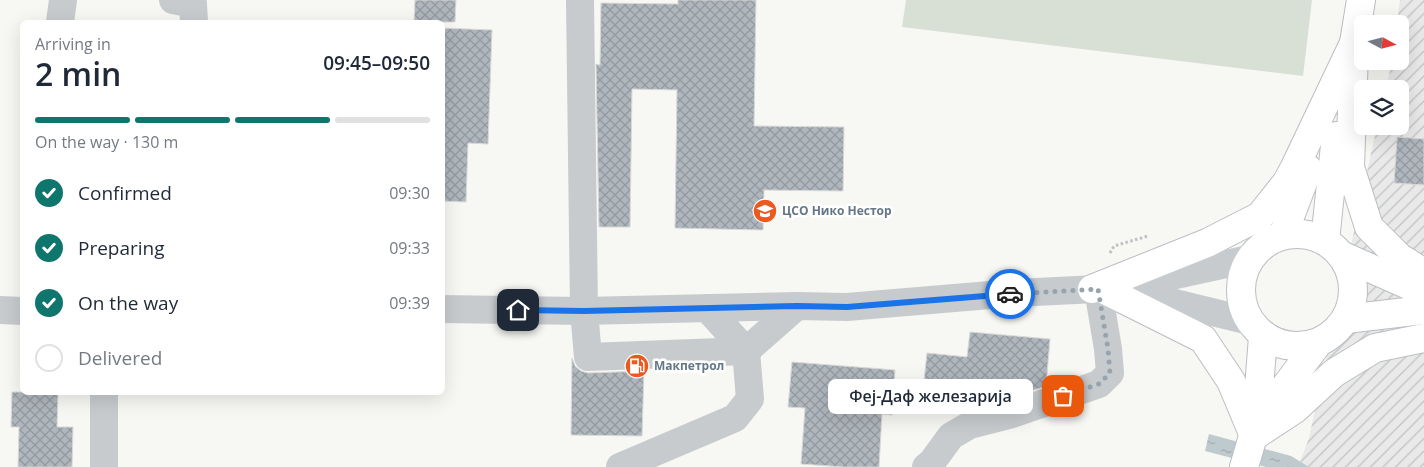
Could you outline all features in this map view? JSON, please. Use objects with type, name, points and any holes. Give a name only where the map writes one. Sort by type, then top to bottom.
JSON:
[{"type":"main road","points":[[1359,15],[1361,0]]},
{"type":"main road","points":[[1282,235],[1301,185],[1340,97],[1354,43]]},
{"type":"main road","points":[[1354,43],[1350,167],[1369,227],[1399,257],[1424,273]]},
{"type":"main road","points":[[1102,289],[1260,216],[1287,182],[1354,43]]},
{"type":"main road","points":[[1340,97],[1334,249],[1352,278],[1352,301],[1346,319],[1334,333],[1318,343],[1300,348],[1282,346],[1256,329],[1240,301],[1241,279],[1249,258],[1264,244],[1282,235],[1303,234],[1334,249],[1424,292]]},
{"type":"main road","points":[[1102,289],[1203,339],[1231,381],[1252,443]]},
{"type":"main road","points":[[1346,319],[1424,310]]},
{"type":"main road","points":[[1252,443],[1256,329]]},
{"type":"main road","points":[[1252,443],[1295,409],[1334,372],[1375,348],[1424,338]]},
{"type":"main road","points":[[1252,443],[1318,343]]},
{"type":"street","points":[[60,20],[63,0]]},
{"type":"street","points":[[173,0],[193,4],[194,20]]},
{"type":"street","points":[[580,0],[584,311],[588,357],[746,351],[797,306]]},
{"type":"street","points":[[445,309],[584,311],[797,306],[847,307],[1014,293],[1102,289],[1249,258]]},
{"type":"street","points":[[1102,289],[1256,329]]},
{"type":"street","points":[[926,467],[932,462],[951,436],[970,425],[1009,415],[1099,384],[1110,373],[1102,289]]},
{"type":"street","points":[[620,467],[735,418],[750,399],[746,351],[707,308]]},
{"type":"street","points":[[0,310],[20,311]]},
{"type":"street","points":[[104,395],[104,467]]},
{"type":"shaded area","points":[[906,0],[1312,0],[1303,76],[902,27]]},
{"type":"shaded area","points":[[1400,0],[1424,0],[1424,467],[1298,467],[1309,438],[1375,135],[1409,135],[1409,80],[1388,80],[1390,70],[1409,70],[1409,15],[1398,15]]},
{"type":"water","points":[[1209,434],[1291,456],[1309,467],[1266,467],[1205,451]]},
{"type":"building","points":[[415,0],[456,0],[455,22],[445,22],[445,20],[414,20]]},
{"type":"building","points":[[678,0],[756,0],[754,126],[844,127],[843,191],[764,190],[763,230],[675,228],[677,90],[632,89],[630,227],[599,227],[596,64],[600,65],[601,3],[678,4]]},
{"type":"building","points":[[445,28],[492,30],[488,144],[468,143],[466,202],[445,201]]},
{"type":"building","points":[[1397,137],[1424,139],[1424,185],[1394,183]]},
{"type":"building","points":[[970,332],[1050,339],[1046,386],[1031,391],[924,381],[927,353],[967,357]]},
{"type":"building","points":[[572,358],[575,366],[581,371],[588,373],[644,371],[642,436],[571,435]]},
{"type":"building","points":[[792,362],[895,370],[892,415],[882,414],[879,467],[801,464],[805,408],[788,407]]},
{"type":"building","points":[[12,392],[20,392],[20,395],[58,395],[57,427],[73,427],[72,467],[18,467],[19,427],[11,427]]},
{"type":"way so far","points":[[1010,294],[1098,289],[1110,373],[1099,384],[1063,396]]},
{"type":"place","name":"ЦСО Нико Нестор","points":[[765,211]]},
{"type":"place","name":"Макпетрол","points":[[637,366]]},
{"type":"place","name":"Феј-Даф железарија","points":[[1063,396]]},
{"type":"route","points":[[518,310],[584,311],[797,306],[847,307],[1010,294]]}]
